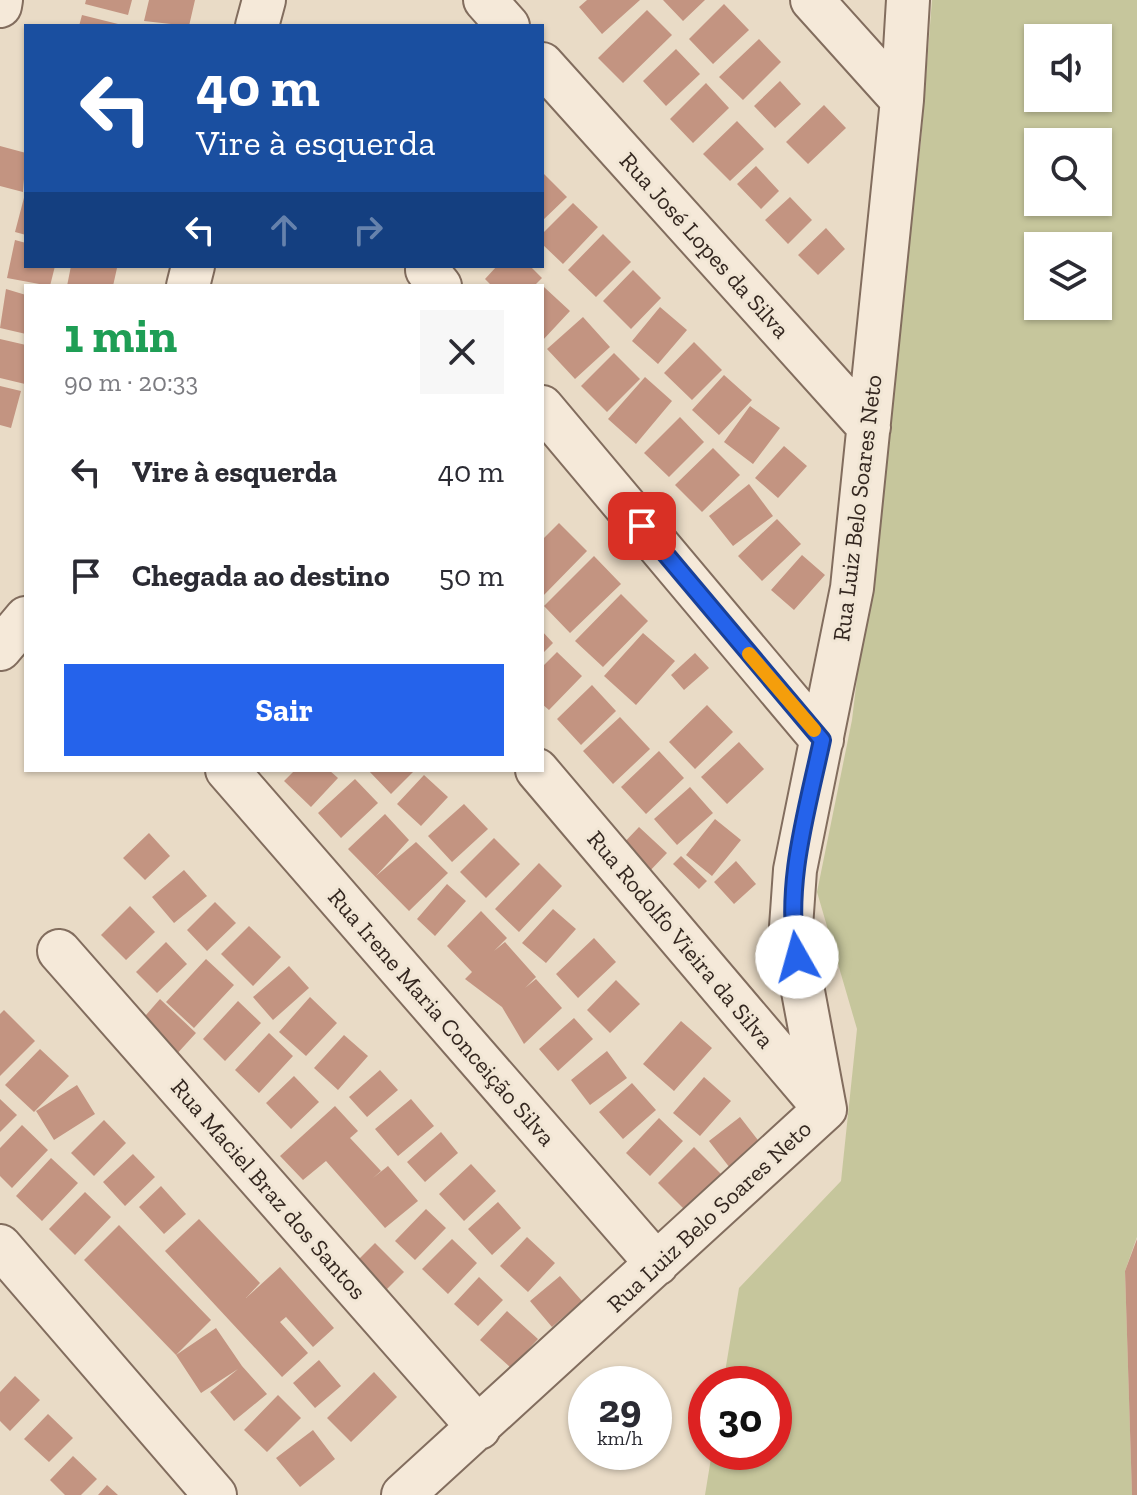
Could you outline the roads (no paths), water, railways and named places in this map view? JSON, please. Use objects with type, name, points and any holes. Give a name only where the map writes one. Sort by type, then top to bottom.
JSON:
[{"type":"street","points":[[0,6],[1,0]]},
{"type":"street","points":[[258,24],[264,0]]},
{"type":"street","points":[[485,0],[506,24]]},
{"type":"street","points":[[812,0],[902,100]]},
{"type":"street","name":"Rua Luiz Belo Soares Neto","points":[[403,1495],[825,1109],[791,927],[795,870],[852,588],[902,100],[908,0]]},
{"type":"street","name":"Rua José Lopes da Silva","points":[[544,66],[869,427]]},
{"type":"street","points":[[544,409],[822,740]]},
{"type":"street","points":[[0,649],[24,620]]},
{"type":"street","name":"Rua Irene Maria Conceição Silva","points":[[229,772],[657,1264]]},
{"type":"street","name":"Rua Rodolfo Vieira da Silva","points":[[539,772],[825,1109]]},
{"type":"street","name":"Rua Maciel Braz dos Santos","points":[[59,951],[479,1428]]},
{"type":"street","points":[[0,1246],[215,1495]]}]
